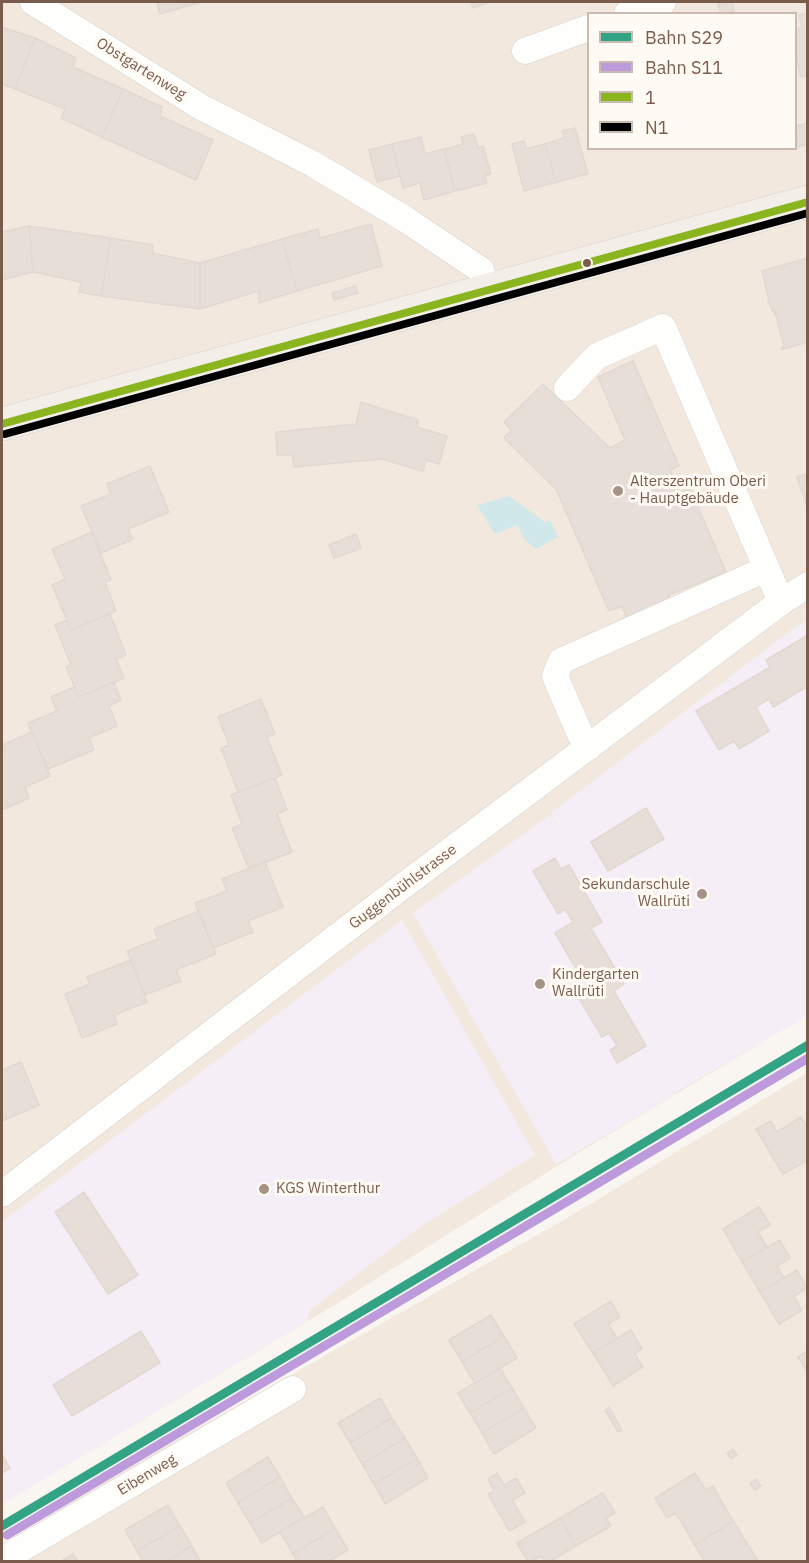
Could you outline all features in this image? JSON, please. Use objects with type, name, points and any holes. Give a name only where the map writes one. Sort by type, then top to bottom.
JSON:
[{"type":"main road","points":[[2,424],[807,202]]},
{"type":"street","name":"Obstgartenweg","points":[[33,2],[201,107],[313,164],[405,219],[481,270],[486,290]]},
{"type":"street","points":[[633,12],[663,2]]},
{"type":"street","points":[[525,51],[587,28]]},
{"type":"street","points":[[567,388],[597,356],[663,327],[781,602]]},
{"type":"street","points":[[589,747],[580,734],[555,676],[561,661],[766,569]]},
{"type":"street","name":"Guggenbühlstrasse","points":[[2,1194],[107,1111],[781,602],[807,585]]},
{"type":"street","name":"Eibenweg","points":[[2,1560],[292,1389]]},
{"type":"shaded area","points":[[2,2],[808,2],[807,1015],[583,1150],[328,1309],[2,1504]]},
{"type":"shaded area","name":"Sekundarschule Wallrüti","points":[[807,620],[807,1016],[674,1093],[665,1079],[674,1095],[556,1164],[413,913],[550,815],[557,826],[551,813]]},
{"type":"shaded area","name":"KGS Winterthur","points":[[402,920],[535,1155],[420,1227],[310,1310],[307,1321],[2,1504],[2,1222]]},
{"type":"shaded area","points":[[807,1073],[807,1561],[2,1562],[2,1545],[108,1479],[567,1218]]},
{"type":"water","points":[[509,496],[545,522],[550,520],[558,537],[536,549],[525,540],[517,525],[495,534],[477,505]]},
{"type":"building","points":[[157,2],[198,2],[198,3],[160,14]]},
{"type":"building","points":[[470,2],[489,2],[473,8]]},
{"type":"building","points":[[732,2],[734,11],[720,12],[718,4]]},
{"type":"building","points":[[808,13],[808,76],[801,77],[797,61],[797,29],[802,27],[799,15]]},
{"type":"building","points":[[2,27],[35,38],[15,89],[2,84]]},
{"type":"building","points":[[35,38],[76,58],[73,67],[123,89],[102,137],[61,118],[65,109],[15,89]]},
{"type":"building","points":[[123,89],[162,107],[160,116],[213,140],[196,180],[102,137]]},
{"type":"building","points":[[808,123],[808,144],[797,147],[797,126]]},
{"type":"building","points":[[575,128],[588,174],[556,182],[545,144],[564,138],[562,131]]},
{"type":"building","points":[[474,134],[478,148],[483,146],[491,174],[485,176],[487,183],[455,191],[444,149],[463,144],[461,137]]},
{"type":"building","points":[[421,137],[425,154],[444,149],[455,191],[424,200],[420,183],[403,188],[392,144]]},
{"type":"building","points":[[524,141],[526,149],[545,144],[556,182],[524,191],[512,144]]},
{"type":"building","points":[[392,144],[400,176],[377,182],[369,150]]},
{"type":"building","points":[[371,224],[382,266],[297,291],[282,239],[318,229],[320,238]]},
{"type":"building","points":[[29,226],[33,272],[2,280],[2,232]]},
{"type":"building","points":[[29,226],[111,238],[101,296],[79,292],[81,282],[33,272]]},
{"type":"building","points":[[111,238],[153,245],[152,253],[200,263],[200,309],[101,296]]},
{"type":"building","points":[[282,239],[297,291],[259,303],[259,291],[200,309],[200,263]]},
{"type":"building","points":[[808,258],[808,342],[781,349],[784,346],[775,312],[768,300],[762,271]]},
{"type":"building","points":[[356,286],[358,293],[334,300],[332,293]]},
{"type":"building","name":"Alterszentrum Oberi - Hauptgebäude","points":[[633,361],[679,466],[670,470],[679,493],[690,488],[726,572],[668,595],[671,600],[627,619],[622,606],[609,611],[556,489],[504,438],[511,430],[504,422],[543,384],[610,448],[625,440],[598,377]]},
{"type":"building","points":[[361,402],[418,420],[417,427],[447,436],[439,464],[426,460],[423,471],[381,459],[294,467],[292,455],[277,455],[276,432],[356,424]]},
{"type":"building","points":[[150,466],[169,512],[128,529],[133,539],[101,553],[81,506],[111,494],[107,484]]},
{"type":"building","points":[[808,473],[808,509],[797,477]]},
{"type":"building","points":[[92,532],[111,580],[105,582],[116,611],[71,630],[52,585],[65,579],[52,549]]},
{"type":"building","points":[[356,534],[361,548],[334,558],[329,545]]},
{"type":"building","points":[[110,614],[126,655],[116,659],[124,678],[79,697],[66,667],[71,665],[55,625],[67,620],[71,630]]},
{"type":"building","points":[[808,635],[808,686],[773,707],[769,699],[756,707],[769,731],[739,749],[734,741],[719,750],[696,711],[770,667],[766,660]]},
{"type":"building","points":[[114,682],[121,700],[109,706],[117,726],[89,738],[94,750],[48,769],[28,723],[57,711],[51,697],[74,687],[79,697]]},
{"type":"building","points":[[261,699],[275,734],[267,737],[282,775],[238,792],[221,748],[229,745],[218,717]]},
{"type":"building","points":[[32,732],[50,776],[25,787],[29,798],[2,810],[2,754],[5,752],[2,745]]},
{"type":"building","points":[[275,778],[287,810],[277,814],[292,852],[249,869],[232,828],[242,824],[231,795]]},
{"type":"building","points":[[646,808],[664,839],[608,871],[591,842]]},
{"type":"building","points":[[555,858],[561,869],[569,865],[602,922],[591,928],[624,984],[614,991],[646,1046],[617,1063],[610,1050],[617,1046],[609,1033],[602,1037],[577,995],[595,984],[587,971],[580,975],[555,933],[573,922],[565,909],[558,914],[533,871]]},
{"type":"building","points":[[265,862],[283,907],[248,921],[253,932],[213,948],[195,903],[227,891],[222,879]]},
{"type":"building","points":[[199,911],[216,954],[176,970],[181,981],[145,995],[127,951],[158,939],[154,929]]},
{"type":"building","points":[[131,960],[147,1002],[114,1015],[117,1024],[82,1038],[65,994],[90,984],[87,977]]},
{"type":"building","points":[[21,1062],[39,1105],[2,1121],[2,1070]]},
{"type":"building","points":[[801,1117],[808,1128],[808,1160],[783,1174],[756,1129],[771,1121],[777,1132]]},
{"type":"building","points":[[84,1192],[138,1275],[108,1294],[55,1212]]},
{"type":"building","points":[[759,1207],[770,1225],[758,1232],[767,1247],[742,1262],[723,1229]]},
{"type":"building","points":[[780,1240],[790,1258],[777,1266],[784,1278],[760,1292],[742,1262]]},
{"type":"building","points":[[797,1270],[807,1288],[794,1296],[802,1310],[779,1324],[760,1292]]},
{"type":"building","points":[[611,1301],[620,1317],[608,1324],[617,1338],[593,1353],[574,1324]]},
{"type":"building","points":[[491,1315],[504,1336],[462,1362],[449,1340]]},
{"type":"building","points":[[631,1330],[642,1349],[635,1354],[643,1367],[613,1386],[593,1353]]},
{"type":"building","points":[[141,1331],[160,1363],[72,1416],[53,1385]]},
{"type":"building","points":[[504,1336],[517,1358],[475,1383],[462,1362]]},
{"type":"building","points":[[808,1351],[808,1373],[798,1357]]},
{"type":"building","points":[[500,1368],[512,1388],[470,1413],[458,1393]]},
{"type":"building","points":[[512,1388],[524,1408],[482,1433],[470,1413]]},
{"type":"building","points":[[380,1398],[392,1418],[350,1443],[338,1423]]},
{"type":"building","points":[[609,1407],[622,1430],[618,1432],[605,1410]]},
{"type":"building","points":[[524,1408],[536,1428],[494,1454],[482,1433]]},
{"type":"building","points":[[392,1418],[405,1438],[362,1464],[350,1443]]},
{"type":"building","points":[[405,1438],[417,1458],[374,1484],[362,1464]]},
{"type":"building","points":[[733,1449],[737,1455],[731,1459],[727,1453]]},
{"type":"building","points":[[2,1454],[10,1468],[2,1473]]},
{"type":"building","points":[[268,1457],[280,1477],[238,1503],[226,1483]]},
{"type":"building","points":[[417,1458],[428,1478],[385,1504],[374,1484]]},
{"type":"building","points":[[497,1473],[504,1485],[516,1478],[525,1493],[512,1500],[525,1522],[509,1531],[488,1494],[494,1491],[488,1479]]},
{"type":"building","points":[[695,1473],[706,1490],[713,1486],[733,1521],[695,1545],[676,1513],[667,1518],[655,1498]]},
{"type":"building","points":[[280,1477],[292,1498],[250,1523],[238,1503]]},
{"type":"building","points":[[756,1479],[761,1486],[755,1490],[750,1483]]},
{"type":"building","points":[[603,1493],[615,1513],[606,1518],[611,1526],[576,1546],[560,1518]]},
{"type":"building","points":[[292,1498],[304,1517],[262,1543],[250,1523]]},
{"type":"building","points":[[168,1505],[180,1526],[137,1551],[125,1530]]},
{"type":"building","points":[[323,1507],[335,1528],[293,1554],[280,1532]]},
{"type":"building","points":[[560,1518],[576,1546],[549,1562],[545,1562],[542,1556],[528,1562],[517,1543]]},
{"type":"building","points":[[733,1521],[757,1559],[753,1562],[705,1562],[695,1545]]},
{"type":"building","points":[[180,1526],[192,1546],[166,1562],[144,1562],[137,1551]]},
{"type":"building","points":[[335,1528],[348,1550],[328,1562],[298,1562],[293,1554]]},
{"type":"building","points":[[192,1546],[201,1562],[166,1562]]},
{"type":"building","points":[[73,1554],[78,1562],[60,1562]]},
{"type":"rail line","name":"S29","points":[[2,1526],[808,1045]]},
{"type":"rail line","name":"S11","points":[[7,1535],[808,1058]]},
{"type":"transit line","name":"1","points":[[2,424],[808,202]]},
{"type":"transit line","name":"N1","points":[[5,434],[808,213]]},
{"type":"place","name":"Alterszentrum Oberi - Hauptgebäude","points":[[618,491]]},
{"type":"place","name":"Sekundarschule Wallrüti","points":[[702,894]]},
{"type":"place","name":"Kindergarten Wallrüti","points":[[540,984]]},
{"type":"place","name":"KGS Winterthur","points":[[264,1189]]}]
